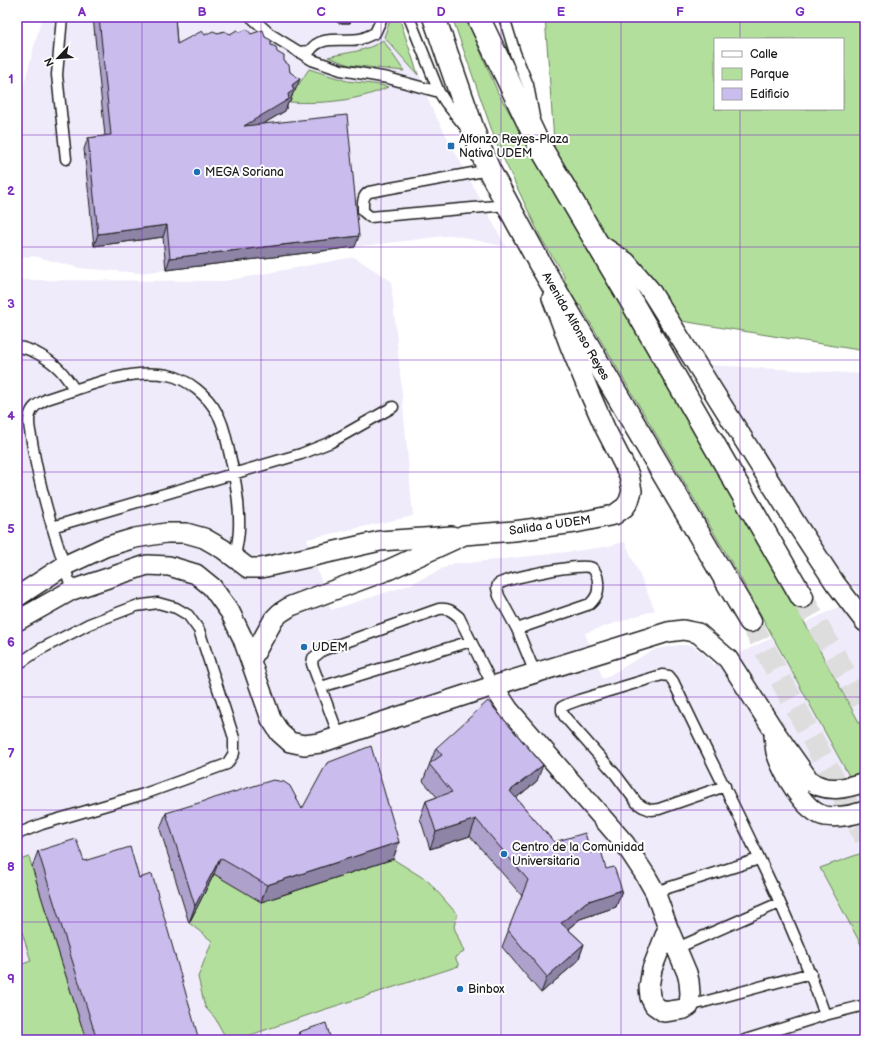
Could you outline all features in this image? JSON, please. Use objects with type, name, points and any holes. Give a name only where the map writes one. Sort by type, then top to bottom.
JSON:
[{"type":"main road","name":"Avenida Alfonso Reyes","points":[[434,17],[478,144],[489,170],[507,205],[540,264],[750,621]]},
{"type":"main road","points":[[478,17],[538,143],[634,305],[802,597]]},
{"type":"street","points":[[596,242],[626,262],[650,290],[797,525],[835,583],[865,622]]},
{"type":"street","name":"Salida a UDEM","points":[[251,660],[274,619],[291,606],[388,570],[464,535],[560,525],[614,515],[620,512],[629,502],[632,491],[629,475],[605,428],[568,342],[540,264]]},
{"type":"street","points":[[17,597],[64,566],[105,547],[136,538],[166,533],[186,533],[204,538],[223,548],[248,568],[261,568],[380,541],[464,535]]},
{"type":"street","points":[[17,621],[72,590],[147,565],[169,566],[196,574],[212,586],[230,612],[243,639],[271,719],[280,733],[290,742],[304,745],[320,744],[339,736],[493,686],[668,632],[683,630],[698,633],[728,659],[773,729],[816,786],[837,790],[852,787],[865,782]]},
{"type":"street","points":[[493,686],[509,710],[626,844],[655,892],[689,981],[690,993],[688,1006],[684,1009],[664,1012],[654,1005],[650,997],[649,987],[652,969],[668,928]]},
{"type":"street","points":[[773,729],[776,751],[784,770],[795,791],[811,809],[824,816],[840,816],[865,811]]},
{"type":"lane","points":[[62,17],[58,74],[66,159]]},
{"type":"lane","points":[[251,17],[270,34],[312,60],[341,70],[388,78],[439,92]]},
{"type":"lane","points":[[298,52],[310,51],[314,45],[323,41],[360,39],[375,33],[381,17]]},
{"type":"lane","points":[[409,17],[439,92],[478,144]]},
{"type":"lane","points":[[504,17],[515,53],[528,85],[538,143]]},
{"type":"lane","points":[[489,170],[369,192],[364,198],[363,211],[370,217],[507,205]]},
{"type":"lane","points":[[17,347],[22,347],[49,361],[60,369],[75,390]]},
{"type":"lane","points":[[72,590],[52,527],[34,453],[29,423],[30,415],[33,408],[39,403],[110,379],[131,375],[168,375],[195,388],[210,401],[218,414],[224,430],[239,505],[239,530],[235,558]]},
{"type":"lane","points":[[52,527],[301,454],[331,442],[393,407]]},
{"type":"lane","points":[[517,629],[590,604],[597,597],[599,590],[598,577],[593,569],[587,566],[570,567],[510,579],[498,584],[497,588],[499,596],[517,629],[535,673]]},
{"type":"lane","points":[[17,666],[39,650],[89,624],[136,606],[158,603],[176,608],[188,615],[199,630],[234,738],[234,753],[227,764],[144,794],[42,824],[17,834]]},
{"type":"lane","points":[[339,736],[312,664],[313,658],[317,653],[323,650],[439,609],[448,608],[459,618],[493,686]]},
{"type":"lane","points":[[321,687],[470,641]]},
{"type":"lane","points":[[725,786],[660,809],[651,810],[643,807],[637,803],[616,775],[564,716],[562,707],[579,700],[641,681],[662,675],[669,676],[673,681],[725,786],[797,941],[825,1015]]},
{"type":"lane","points":[[655,892],[759,859]]},
{"type":"lane","points":[[677,948],[779,903]]},
{"type":"lane","points":[[688,1006],[810,973]]},
{"type":"lane","points":[[745,1040],[825,1015],[865,1005]]},
{"type":"shaded area","points":[[42,17],[399,17],[431,107],[506,247],[453,235],[140,273],[79,268],[34,256],[17,258],[17,110]]},
{"type":"shaded area","name":"UDEM","points":[[354,257],[391,281],[413,516],[307,539],[331,610],[409,585],[454,563],[468,563],[576,551],[625,542],[655,610],[585,633],[603,679],[656,649],[678,645],[692,645],[704,654],[714,665],[862,596],[815,542],[708,365],[865,374],[865,1040],[17,1040],[17,280],[224,281]]},
{"type":"green space","points":[[390,17],[399,17],[418,75],[384,37]]},
{"type":"green space","points":[[452,17],[466,17],[498,93],[558,196],[545,17],[865,17],[865,351],[626,312],[752,527],[865,733],[865,805],[740,577],[580,305],[565,302],[564,276],[541,238],[497,145]]},
{"type":"green space","points":[[383,40],[404,71],[349,65],[328,57],[364,49]]},
{"type":"green space","points":[[309,69],[347,81],[388,87],[365,96],[327,102],[290,102],[293,93]]},
{"type":"green space","points":[[865,852],[865,952],[820,868]]},
{"type":"green space","points":[[29,857],[86,1040],[17,1040],[17,966],[31,961],[17,916],[17,861]]},
{"type":"green space","points":[[393,859],[428,881],[457,914],[454,927],[464,952],[455,957],[459,966],[236,1040],[227,1040],[215,1018],[205,1007],[198,977],[212,941],[189,923],[214,874],[261,901]]},
{"type":"building","points":[[99,17],[175,17],[177,44],[202,31],[205,35],[213,31],[218,33],[224,31],[230,34],[237,30],[240,32],[247,29],[251,34],[263,30],[265,37],[271,40],[271,45],[276,47],[277,52],[284,56],[284,61],[289,65],[290,72],[300,79],[292,85],[294,90],[288,94],[289,99],[244,126],[347,115],[359,236],[170,258],[167,225],[98,234],[88,138],[111,135]]},
{"type":"building","name":"Centro de la Comunidad Universitaria","points":[[488,701],[543,765],[510,791],[554,842],[585,833],[591,853],[601,850],[606,869],[614,867],[622,890],[586,902],[561,923],[584,944],[547,977],[508,930],[528,880],[476,819],[436,832],[426,801],[452,792],[429,764],[442,755],[436,748]]},
{"type":"building","points":[[371,746],[399,842],[267,885],[220,858],[195,906],[166,813],[273,780],[284,782],[290,786],[302,809],[327,763]]},
{"type":"building","points":[[76,839],[84,861],[130,847],[139,878],[152,874],[199,1040],[97,1040],[38,851]]},
{"type":"building","points":[[326,1023],[331,1040],[302,1040],[299,1032]]},
{"type":"building","points":[[270,1035],[272,1040],[253,1040]]},
{"type":"tunnel","points":[[802,597],[865,709]]},
{"type":"tunnel","points":[[750,621],[865,838]]},
{"type":"place","name":"Alfonzo Reyes-Plaza Nativa UDEM","points":[[451,146]]},
{"type":"place","name":"MEGA Soriana","points":[[197,172]]},
{"type":"place","name":"UDEM","points":[[304,647]]},
{"type":"place","name":"Centro de la Comunidad Universitaria","points":[[504,854]]},
{"type":"place","name":"Binbox","points":[[460,989]]}]
